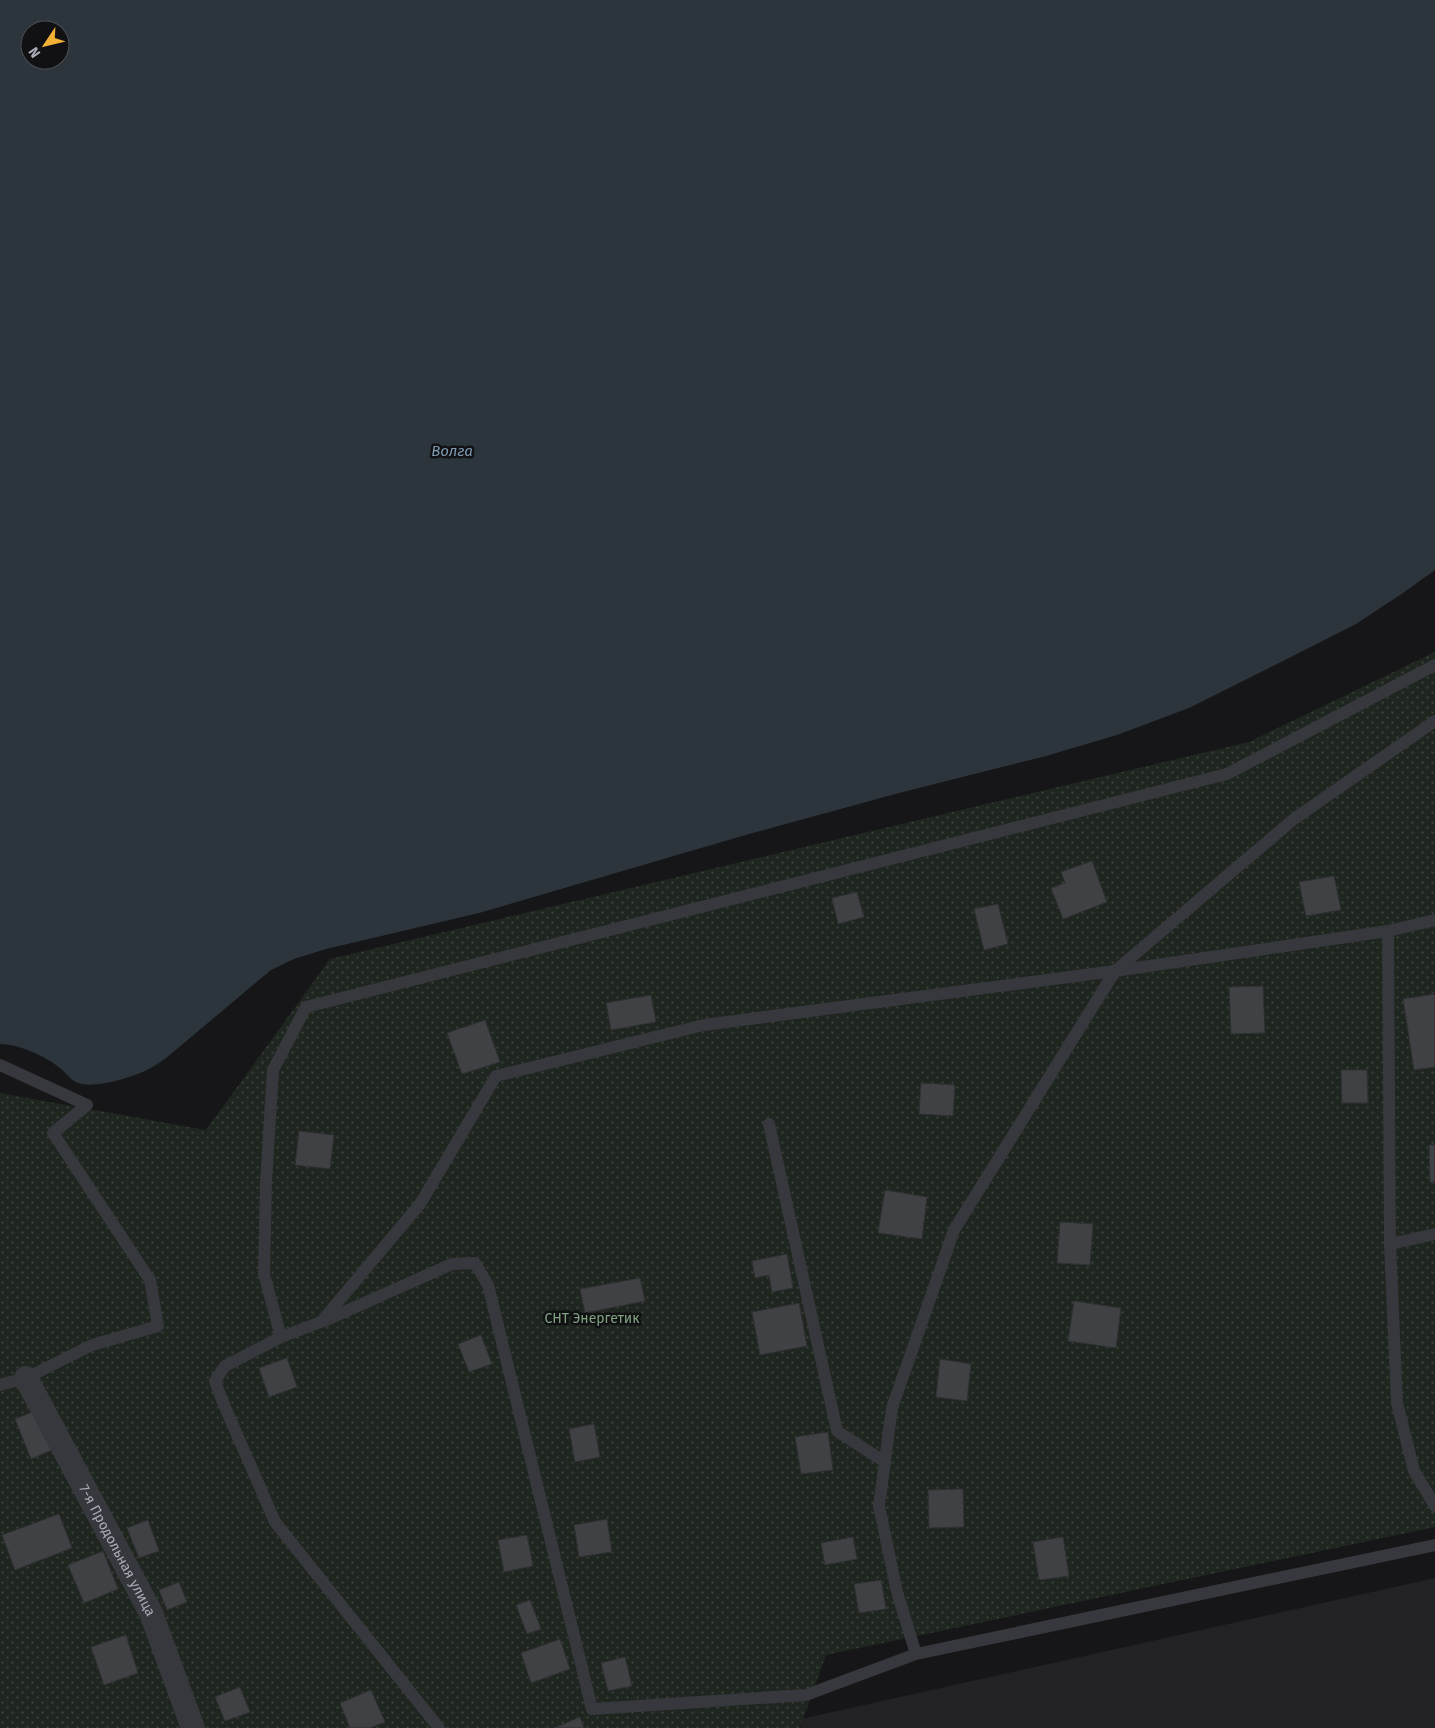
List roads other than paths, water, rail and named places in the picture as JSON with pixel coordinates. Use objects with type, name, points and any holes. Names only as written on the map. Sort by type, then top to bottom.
[{"type":"street","name":"7-я Продольная улица","points":[[26,1378],[150,1613],[193,1728]]},
{"type":"lane","points":[[281,1337],[264,1274],[266,1181],[273,1070],[306,1007],[1227,774],[1435,665]]},
{"type":"lane","points":[[916,1654],[897,1592],[880,1506],[892,1408],[954,1230],[1115,971],[1294,819],[1435,721]]},
{"type":"lane","points":[[321,1322],[420,1204],[496,1076],[704,1025],[1115,971],[1388,931],[1435,920]]},
{"type":"lane","points":[[1388,931],[1390,1244],[1398,1403],[1414,1471],[1435,1506]]},
{"type":"lane","points":[[0,1066],[87,1104],[53,1133],[150,1280],[158,1326],[92,1346],[26,1378],[0,1385]]},
{"type":"lane","points":[[769,1124],[838,1431],[885,1462]]},
{"type":"lane","points":[[1390,1244],[1435,1234]]},
{"type":"lane","points":[[439,1728],[275,1522],[215,1381],[225,1366],[281,1337],[321,1322],[452,1264],[475,1263],[488,1284],[592,1710],[806,1695],[916,1654],[1435,1546]]},
{"type":"water","name":"Волга","points":[[0,0],[1435,0],[1435,570],[1356,624],[1189,708],[1117,735],[1046,756],[899,793],[749,834],[479,913],[326,949],[294,959],[271,970],[165,1059],[148,1070],[129,1077],[99,1084],[81,1084],[72,1080],[47,1059],[23,1048],[0,1044]]},
{"type":"park label","name":"СНТ Энергетик","points":[[592,1318]]}]
